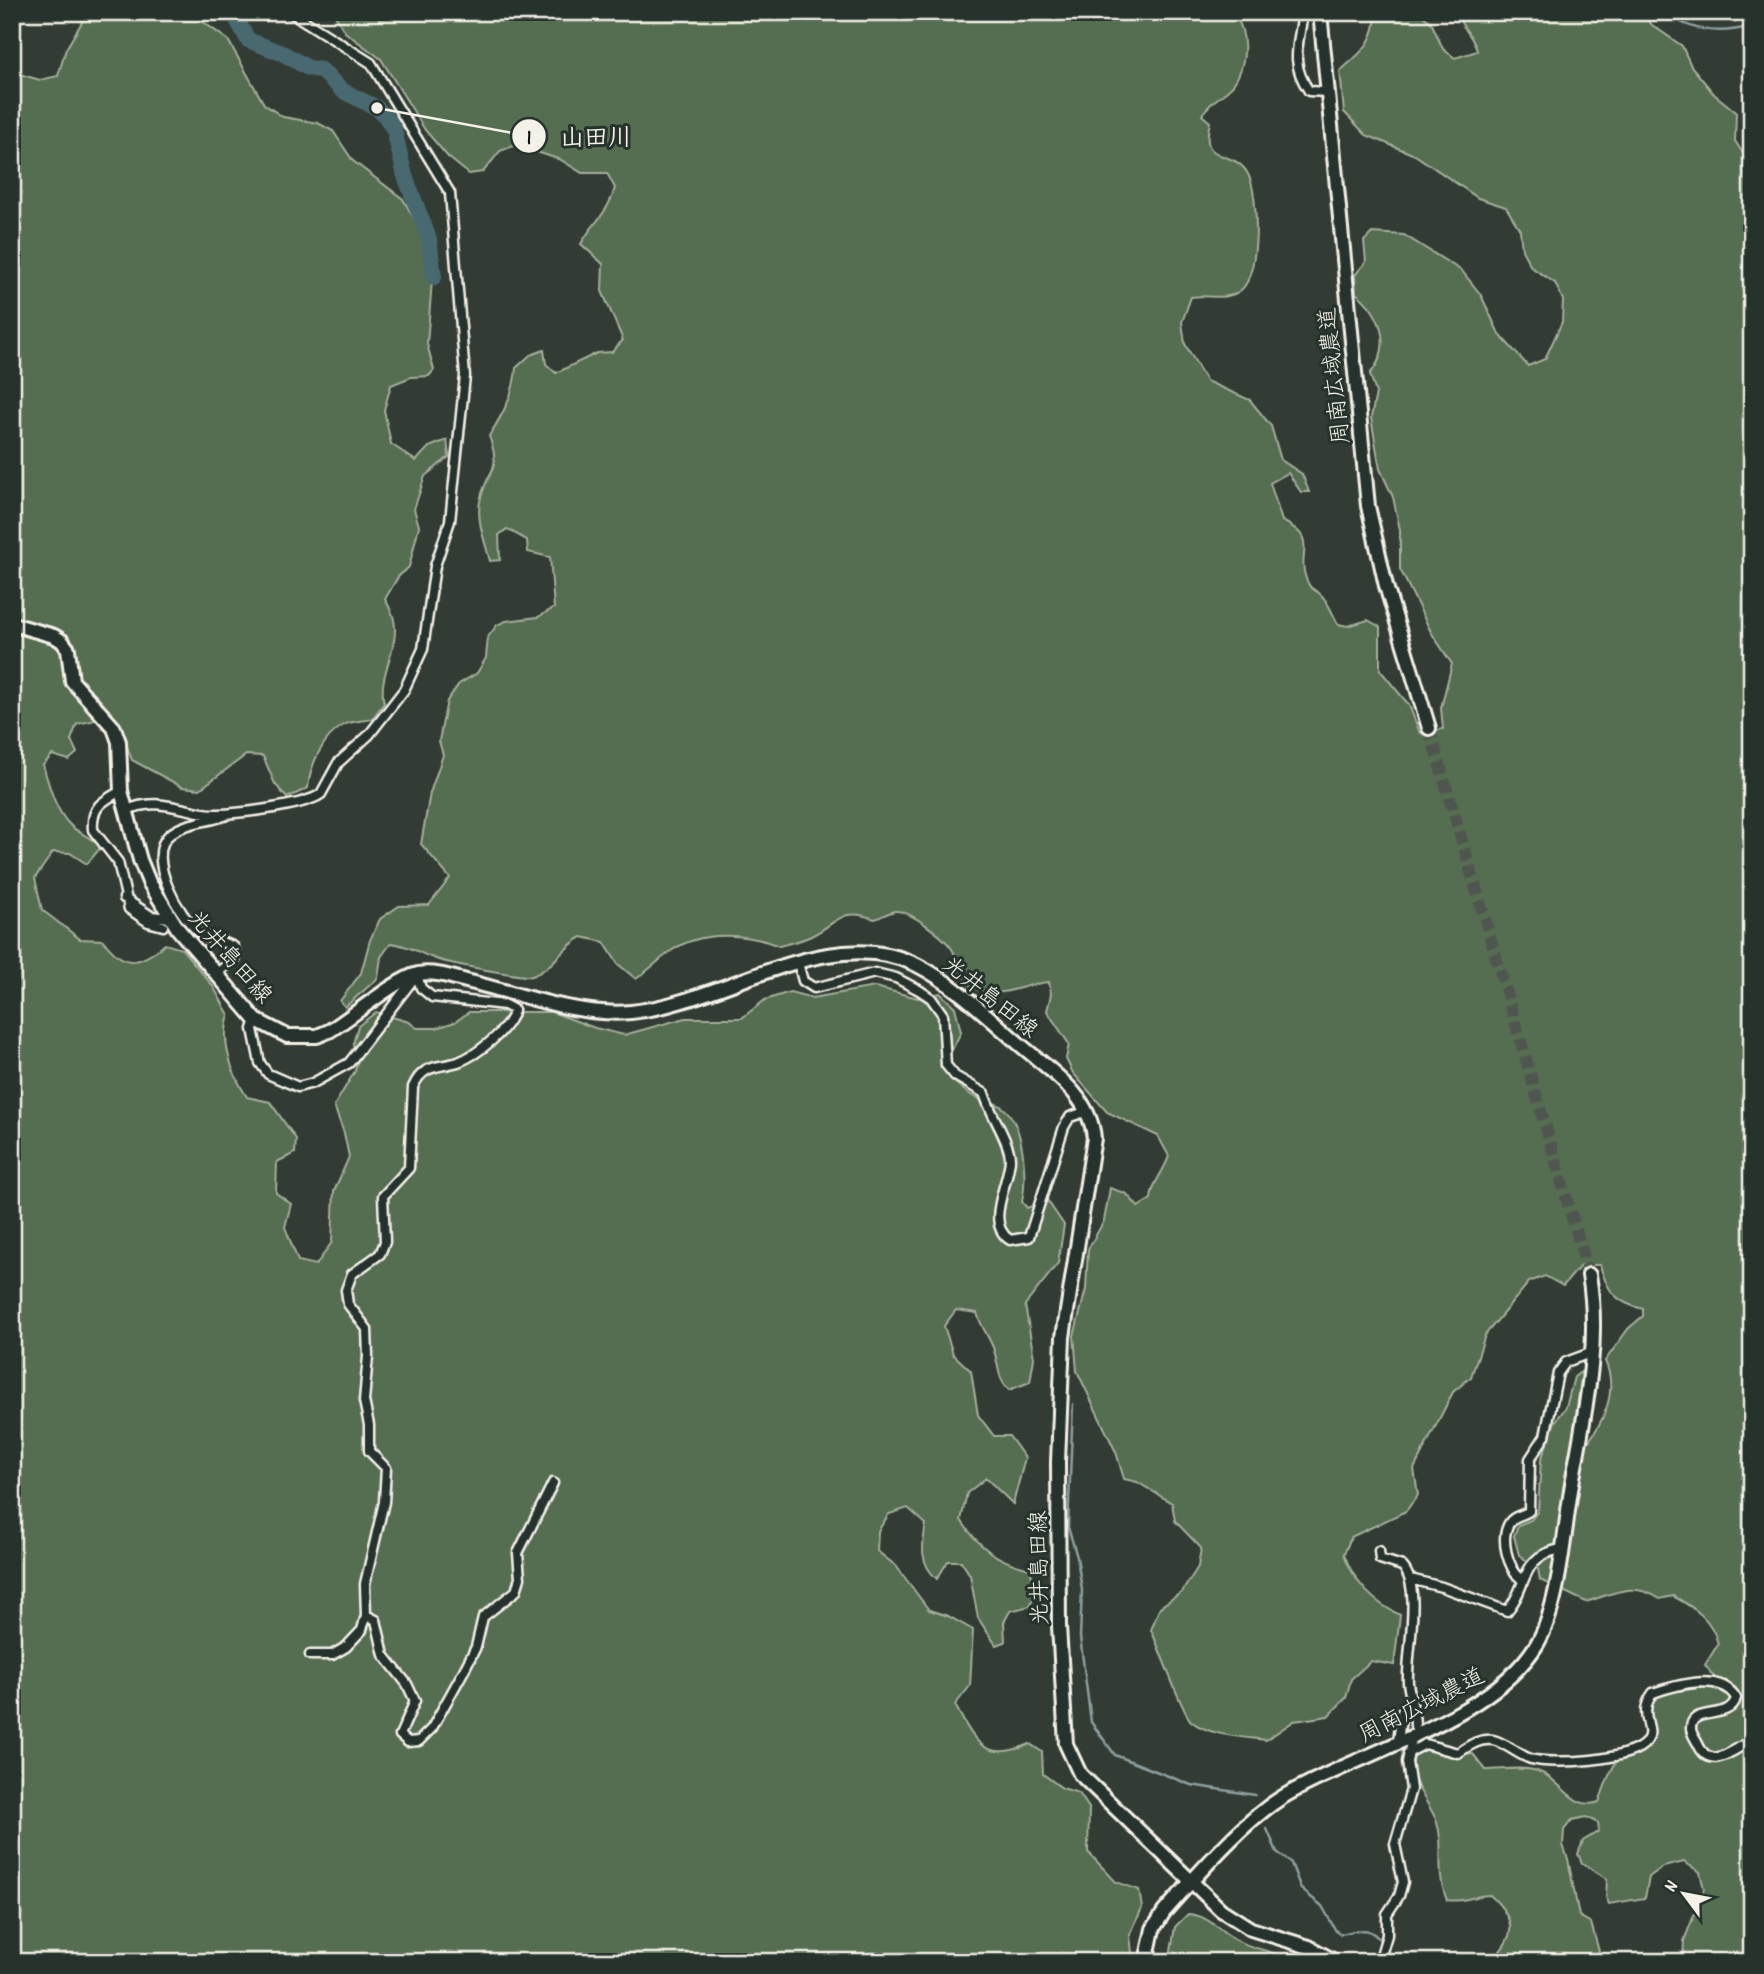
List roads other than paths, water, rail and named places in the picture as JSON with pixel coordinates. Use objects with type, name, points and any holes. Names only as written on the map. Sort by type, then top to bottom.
[{"type":"main road","name":"周南広域農道","points":[[1320,12],[1368,506],[1386,586],[1429,728]]},
{"type":"main road","name":"光井島田線","points":[[12,624],[54,636],[68,649],[72,681],[117,735],[125,811],[166,922],[217,973],[256,1020],[287,1036],[317,1036],[417,975],[443,976],[597,1011],[628,1012],[690,1000],[798,963],[858,949],[879,952],[916,964],[938,977],[1070,1088],[1088,1111],[1094,1138],[1063,1337],[1058,1462],[1059,1626],[1066,1744],[1080,1774],[1221,1910],[1268,1937],[1308,1947],[1336,1962]]},
{"type":"main road","name":"周南広域農道","points":[[1146,1962],[1153,1930],[1164,1912],[1240,1833],[1283,1796],[1404,1741],[1478,1703],[1505,1684],[1539,1641],[1549,1615],[1593,1352],[1589,1275]]},
{"type":"street","points":[[125,811],[139,804],[151,803],[172,804],[207,814],[287,806],[321,794],[338,763],[369,735],[415,669],[430,615],[438,552],[450,521],[465,376],[450,193],[371,63],[290,12]]},
{"type":"street","points":[[1303,12],[1296,58],[1298,74],[1309,91],[1327,92]]},
{"type":"street","points":[[121,791],[102,801],[92,818],[93,830],[118,862],[124,898],[151,916],[166,922]]},
{"type":"street","points":[[217,973],[233,962],[237,952],[234,947],[199,933],[169,888],[160,858],[166,838],[176,831],[189,824],[211,822],[234,811]]},
{"type":"street","points":[[798,963],[803,981],[814,988],[875,973],[909,985],[938,1006],[943,1015],[946,1065],[955,1076],[984,1093],[989,1113],[1007,1143],[1008,1174],[998,1226],[1001,1235],[1010,1240],[1029,1237],[1063,1126],[1070,1117],[1088,1111]]},
{"type":"street","points":[[256,1020],[253,1029],[260,1063],[268,1074],[298,1087],[313,1083],[349,1063],[417,975]]},
{"type":"street","points":[[310,1656],[332,1655],[346,1647],[362,1630],[366,1615],[365,1584],[384,1502],[386,1468],[369,1451],[369,1425],[364,1401],[368,1356],[367,1329],[348,1304],[346,1290],[352,1275],[380,1254],[385,1242],[383,1196],[409,1168],[413,1087],[418,1075],[426,1068],[460,1061],[491,1040],[511,1020],[514,1010],[505,1005],[432,997],[421,988],[417,975]]},
{"type":"street","points":[[1521,1579],[1508,1558],[1506,1530],[1515,1517],[1529,1511],[1530,1459],[1545,1437],[1558,1374],[1566,1362],[1593,1352]]},
{"type":"street","points":[[366,1615],[376,1620],[384,1655],[407,1684],[415,1701],[400,1735],[408,1742],[419,1741],[432,1728],[476,1647],[483,1617],[516,1591],[520,1578],[518,1553],[553,1483]]},
{"type":"street","points":[[1410,1579],[1441,1587],[1507,1611],[1521,1579],[1537,1558],[1561,1549]]},
{"type":"street","points":[[1379,1551],[1380,1559],[1402,1566],[1410,1579],[1412,1629],[1408,1682],[1415,1726]]},
{"type":"street","points":[[1408,1753],[1425,1744],[1458,1752],[1474,1743],[1494,1740],[1532,1759],[1585,1763],[1636,1749],[1646,1743],[1650,1733],[1644,1714],[1646,1703],[1653,1692],[1712,1682],[1733,1692],[1736,1698],[1734,1706],[1728,1711],[1698,1716],[1693,1721],[1691,1729],[1702,1754],[1710,1759],[1719,1758],[1752,1740]]},
{"type":"street","points":[[1379,1962],[1387,1935],[1387,1914],[1399,1896],[1403,1882],[1395,1844],[1411,1789],[1402,1712],[1411,1700]]},
{"type":"waterway","points":[[233,12],[248,40],[284,54],[308,68],[321,70],[343,91],[377,108],[386,117],[394,130],[405,176],[429,239],[434,277]]},
{"type":"waterway","points":[[1302,55],[1307,12]]},
{"type":"waterway","points":[[1665,12],[1685,24],[1707,30],[1752,26]]},
{"type":"waterway","points":[[1073,1404],[1068,1527],[1077,1557],[1082,1590],[1080,1637],[1091,1722],[1115,1755],[1191,1785],[1255,1795]]},
{"type":"waterway","points":[[1267,1829],[1277,1852],[1291,1863],[1301,1889],[1322,1906],[1336,1931],[1341,1934],[1369,1931],[1382,1943]]},
{"type":"tunnel","points":[[1429,728],[1589,1275]]},
{"type":"place","name":"山田川","points":[[377,108]]}]
